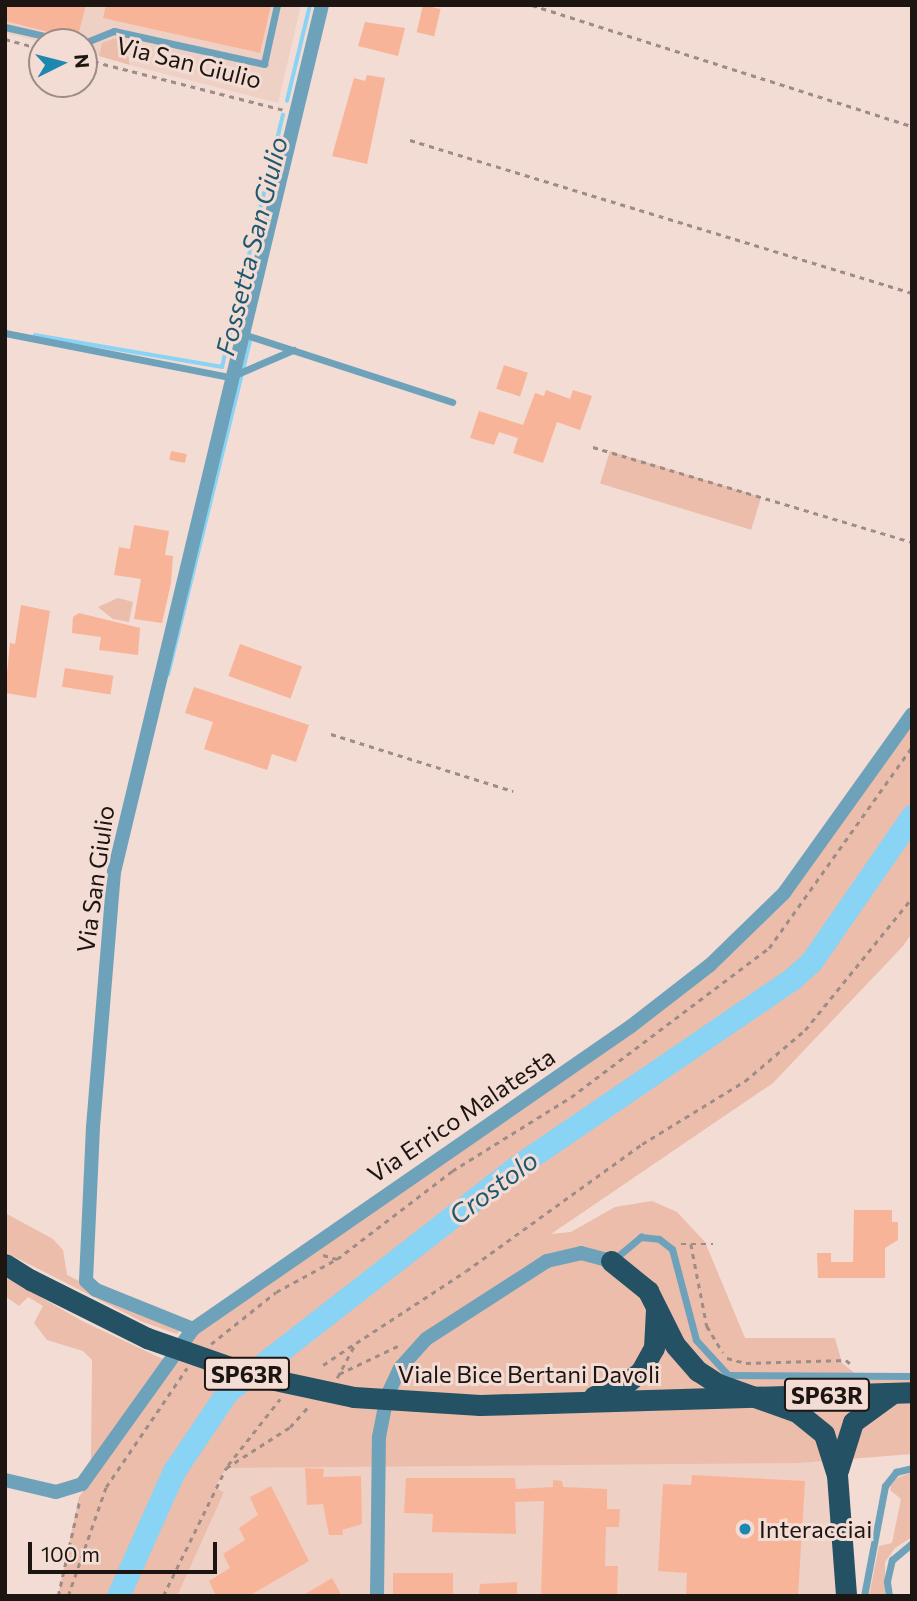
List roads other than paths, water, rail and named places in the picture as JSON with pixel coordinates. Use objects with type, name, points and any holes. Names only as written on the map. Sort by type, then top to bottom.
[{"type":"highway","points":[[611,1261],[642,1284],[689,1364],[708,1378],[759,1397],[816,1424],[828,1441],[837,1475],[846,1596]]},
{"type":"highway","name":"Viale Bice Bertani Davoli","points":[[5,1264],[31,1280],[147,1338],[242,1372],[354,1397],[480,1405],[904,1392]]},
{"type":"highway","points":[[578,1402],[624,1385],[641,1371],[654,1348],[656,1305]]},
{"type":"highway","points":[[837,1475],[853,1422],[904,1392]]},
{"type":"street","name":"Via San Giulio","points":[[193,1329],[96,1290],[86,1274],[114,872],[230,377],[322,5]]},
{"type":"street","name":"Via Errico Malatesta","points":[[5,1480],[56,1492],[73,1491],[82,1484],[193,1329],[630,1027],[730,948],[784,893],[912,714]]},
{"type":"street","points":[[377,1596],[380,1427],[393,1381],[422,1343],[547,1261],[581,1253],[611,1261]]},
{"type":"lane","points":[[98,37],[114,31],[264,64],[277,5]]},
{"type":"lane","points":[[5,27],[28,32]]},
{"type":"lane","points":[[5,333],[230,377],[293,350]]},
{"type":"lane","points":[[242,334],[452,402]]},
{"type":"lane","points":[[611,1261],[641,1237],[659,1239],[672,1249],[678,1260],[692,1332],[723,1373],[912,1376]]},
{"type":"lane","points":[[864,1596],[885,1486],[896,1472],[912,1468]]},
{"type":"lane","points":[[889,1596],[887,1581],[892,1560],[912,1543]]},
{"type":"waterway","name":"Fossetta San Giulio","points":[[287,101],[310,5]]},
{"type":"waterway","name":"Fossetta San Giulio","points":[[35,335],[222,367],[283,115]]},
{"type":"waterway","points":[[168,675],[251,337]]},
{"type":"waterway","name":"Crostolo","points":[[118,1596],[174,1471],[227,1392],[519,1165],[793,978],[811,962],[912,816]]},
{"type":"place","name":"Interacciai","points":[[745,1529]]}]
